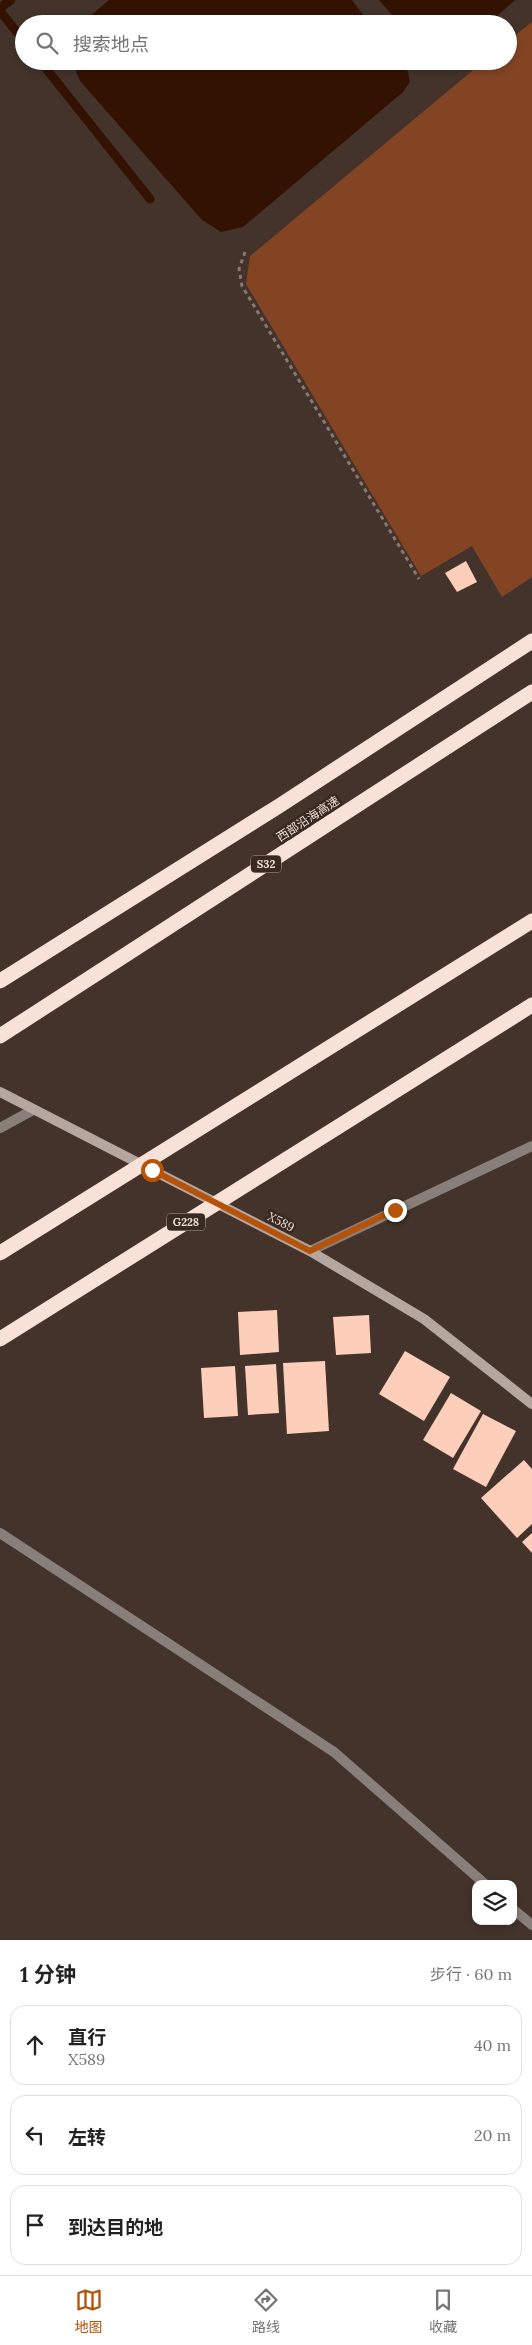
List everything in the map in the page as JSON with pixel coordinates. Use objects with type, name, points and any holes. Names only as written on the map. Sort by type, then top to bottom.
[{"type":"highway","points":[[0,981],[279,806],[532,641]]},
{"type":"highway","name":"西部沿海高速","points":[[0,1036],[532,692]]},
{"type":"highway","points":[[0,1253],[335,1042],[532,921]]},
{"type":"highway","name":"G228","points":[[0,1339],[532,1005]]},
{"type":"street","points":[[0,981],[532,636]]},
{"type":"street","name":"X589","points":[[0,1092],[310,1251],[424,1319],[532,1404]]},
{"type":"street","points":[[0,1128],[33,1110]]},
{"type":"street","points":[[310,1251],[532,1146]]},
{"type":"street","points":[[0,1533],[334,1752],[480,1880]]},
{"type":"street","points":[[517,1912],[532,1925]]},
{"type":"path","points":[[245,252],[239,269],[242,286],[419,579]]},
{"type":"shaded area","points":[[109,0],[352,0],[363,15],[92,15]]},
{"type":"shaded area","points":[[379,0],[515,0],[498,15],[392,15]]},
{"type":"shaded area","points":[[532,22],[532,577],[502,597],[472,546],[421,576],[246,284],[250,256],[473,70],[517,70],[517,34]]},
{"type":"shaded area","points":[[76,70],[407,70],[410,82],[403,92],[243,227],[221,232],[202,220],[80,81]]},
{"type":"building","points":[[466,561],[477,582],[457,592],[445,573]]},
{"type":"building","points":[[277,1310],[279,1352],[240,1355],[238,1312]]},
{"type":"building","points":[[369,1315],[371,1353],[336,1355],[333,1317]]},
{"type":"building","points":[[405,1351],[450,1377],[424,1421],[379,1394]]},
{"type":"building","points":[[325,1361],[329,1431],[287,1434],[283,1363]]},
{"type":"building","points":[[276,1364],[279,1413],[248,1415],[245,1366]]},
{"type":"building","points":[[235,1366],[238,1416],[204,1418],[201,1368]]},
{"type":"building","points":[[451,1393],[481,1411],[453,1458],[423,1440]]},
{"type":"building","points":[[483,1414],[516,1431],[486,1487],[453,1469]]},
{"type":"building","points":[[524,1460],[532,1469],[532,1524],[517,1538],[481,1498]]},
{"type":"building","points":[[532,1533],[532,1553],[522,1542]]},
{"type":"waterway","points":[[0,8],[11,0]]},
{"type":"waterway","points":[[0,11],[15,30]]},
{"type":"waterway","points":[[47,70],[150,199]]},
{"type":"route","points":[[152,1170],[310,1251],[395,1210]]}]
